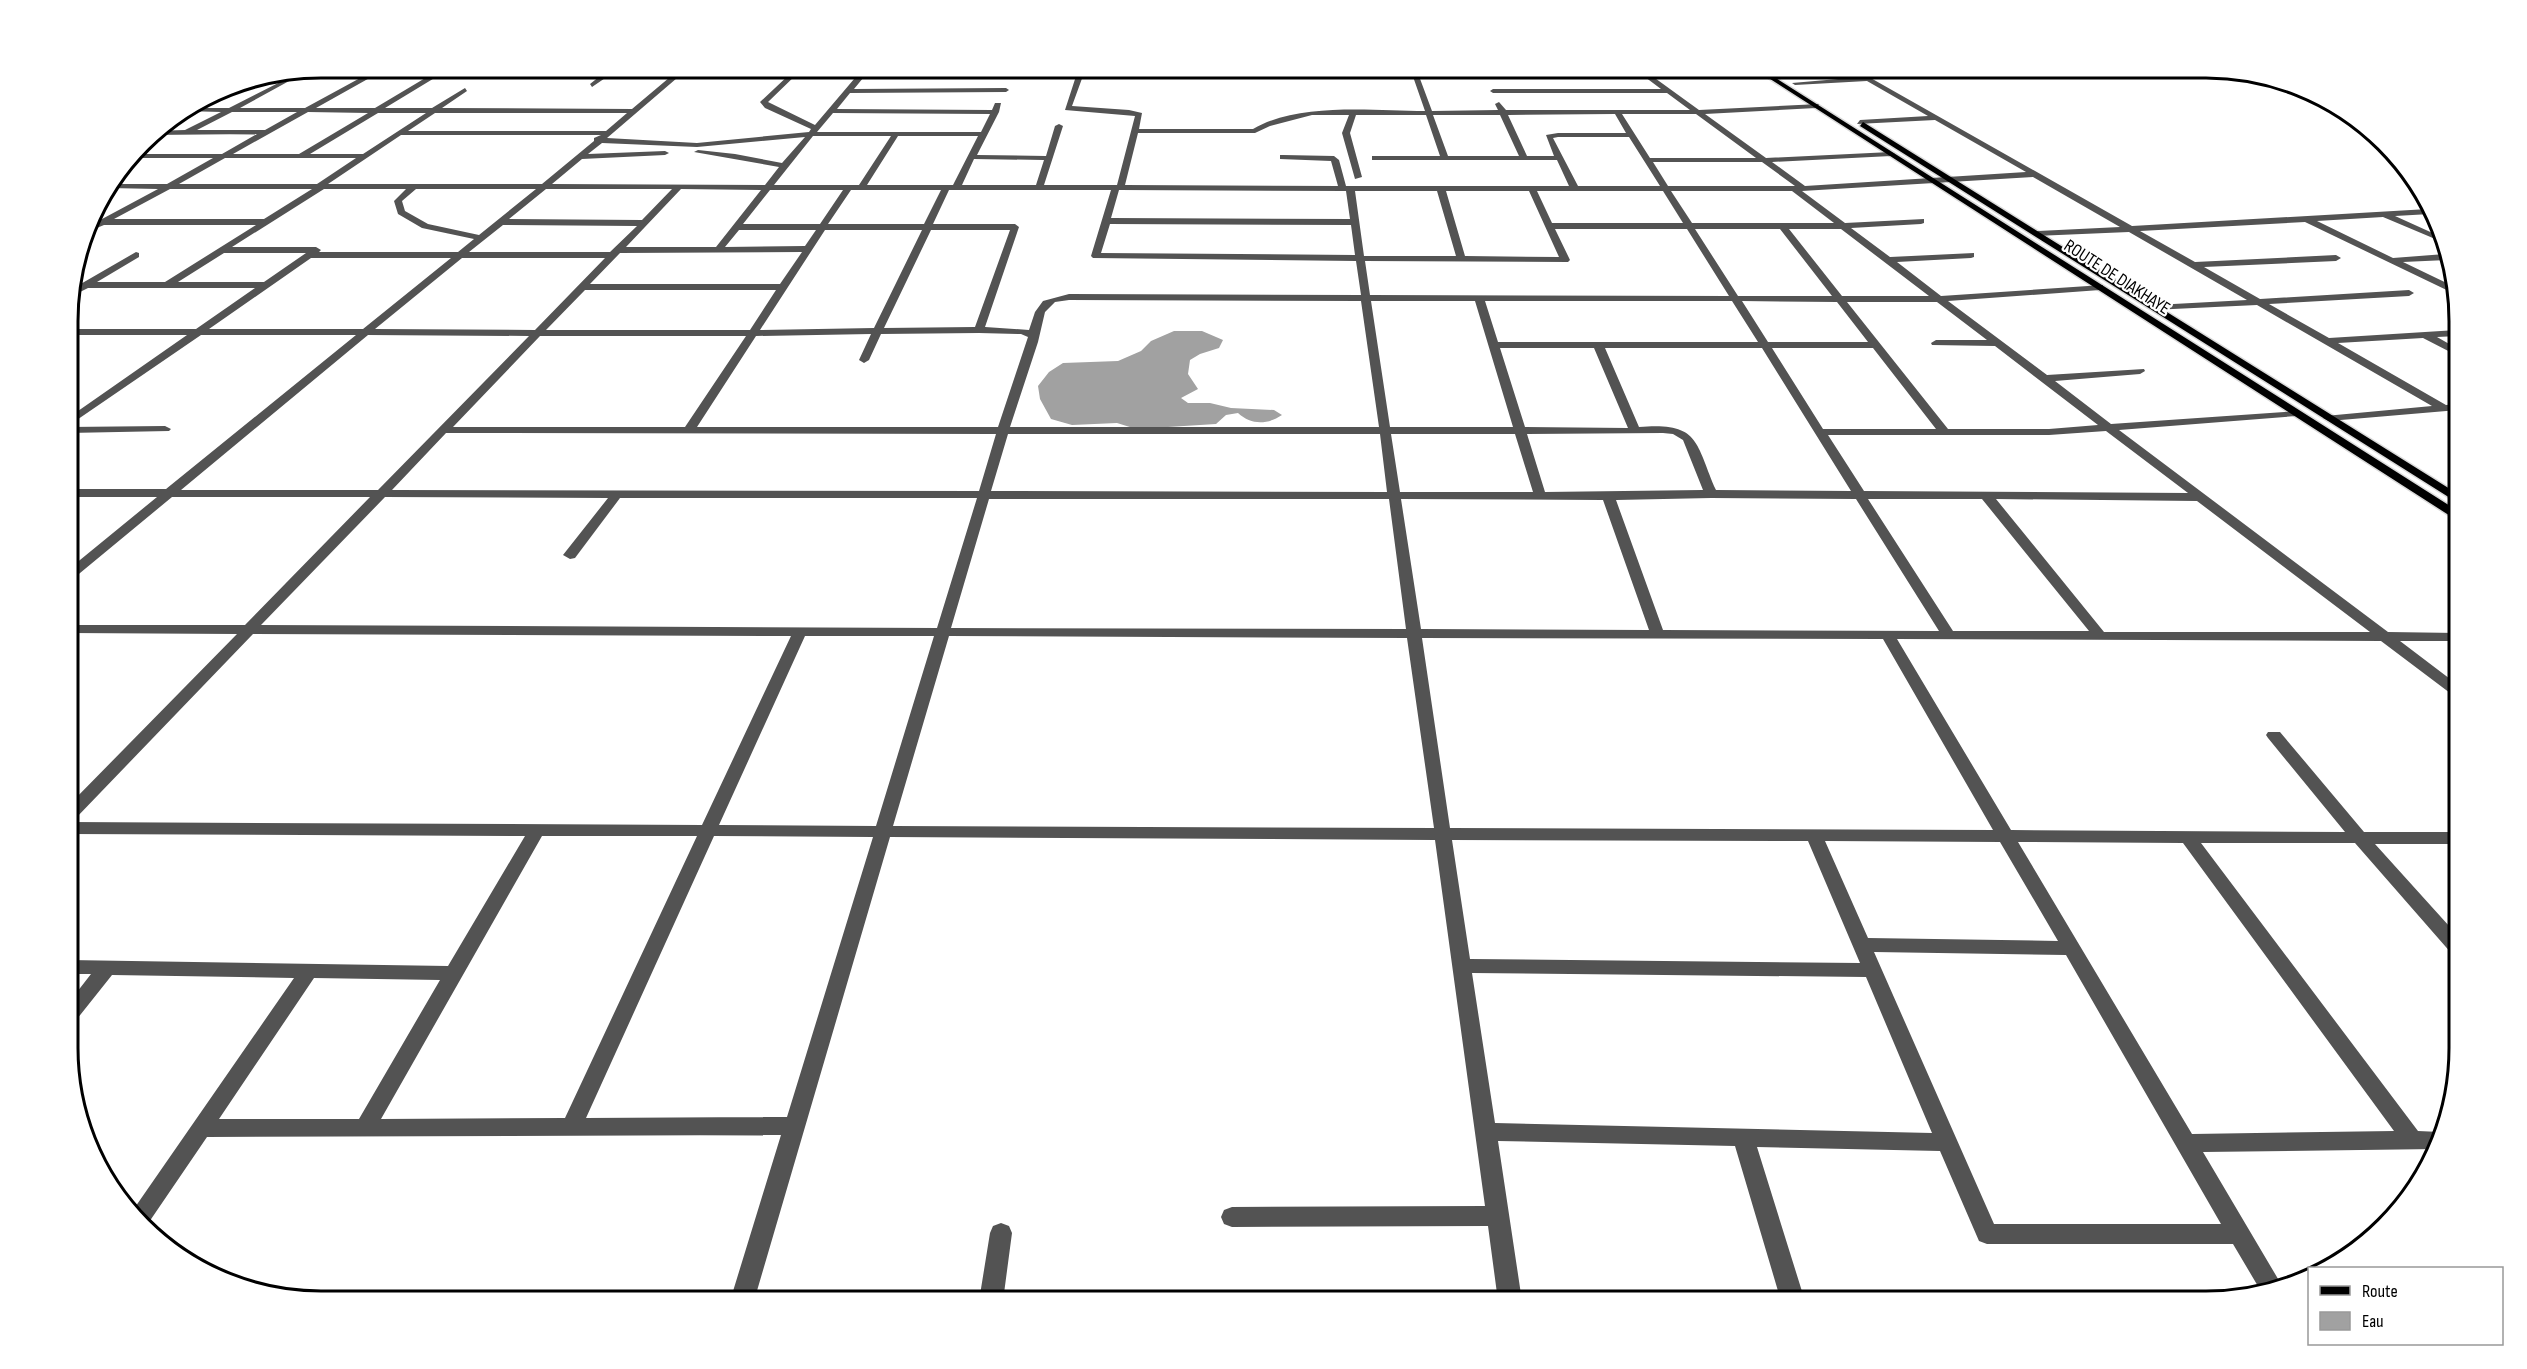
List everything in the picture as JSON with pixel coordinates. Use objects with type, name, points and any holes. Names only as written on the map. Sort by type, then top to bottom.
[{"type":"main road","name":"ROUTE DE DIAKHAYE","points":[[1774,78],[1820,103]]},
{"type":"main road","name":"ROUTE DE DIAKHAYE","points":[[1787,78],[1891,154],[2449,511]]},
{"type":"main road","name":"ROUTE DE DIAKHAYE","points":[[1851,116],[2449,493]]},
{"type":"street","points":[[98,224],[364,78]]},
{"type":"street","points":[[300,156],[430,78]]},
{"type":"street","points":[[592,86],[602,78]]},
{"type":"street","points":[[78,567],[540,187],[580,157],[673,78]]},
{"type":"street","points":[[789,78],[764,102],[815,131]]},
{"type":"street","points":[[718,250],[784,166],[860,78]]},
{"type":"street","points":[[864,360],[927,227],[972,157],[1012,78]]},
{"type":"street","points":[[1078,78],[1068,108],[1139,115],[1096,256],[1565,260],[1532,189]]},
{"type":"street","points":[[1417,78],[1445,158]]},
{"type":"street","points":[[1487,78],[1524,158]]},
{"type":"street","points":[[1651,78],[1765,160],[1843,226],[2449,686]]},
{"type":"street","points":[[1866,78],[2444,408]]},
{"type":"street","points":[[186,133],[289,80]]},
{"type":"street","points":[[1795,83],[1870,80]]},
{"type":"street","points":[[167,285],[465,90]]},
{"type":"street","points":[[849,91],[1006,90]]},
{"type":"street","points":[[1493,91],[1670,91]]},
{"type":"street","points":[[1133,132],[1255,131],[1261,126],[1298,115],[1429,112],[1698,112],[1820,103]]},
{"type":"street","points":[[201,110],[633,111]]},
{"type":"street","points":[[832,111],[995,112]]},
{"type":"street","points":[[1617,112],[1948,634]]},
{"type":"street","points":[[1353,114],[1346,133],[1349,138],[1354,222],[1509,1291]]},
{"type":"street","points":[[1860,122],[1937,118]]},
{"type":"street","points":[[1039,188],[1059,126]]},
{"type":"street","points":[[399,133],[602,137],[697,145],[815,131],[983,134]]},
{"type":"street","points":[[167,133],[265,132]]},
{"type":"street","points":[[861,188],[896,134]]},
{"type":"street","points":[[1575,189],[1549,137],[1551,135],[1632,135]]},
{"type":"street","points":[[688,151],[697,145]]},
{"type":"street","points":[[580,157],[688,151],[735,156],[784,166]]},
{"type":"street","points":[[1647,160],[1765,160],[1891,154]]},
{"type":"street","points":[[143,156],[364,156]]},
{"type":"street","points":[[972,157],[1049,158]]},
{"type":"street","points":[[1283,157],[1335,160],[1351,184]]},
{"type":"street","points":[[1375,158],[1559,158]]},
{"type":"street","points":[[119,186],[1118,188],[1351,184],[1441,189],[1799,189],[2035,174]]},
{"type":"street","points":[[413,187],[398,201],[401,212],[425,226],[479,238]]},
{"type":"street","points":[[78,806],[679,187]]},
{"type":"street","points":[[689,430],[848,188]]},
{"type":"street","points":[[1441,189],[1461,259]]},
{"type":"street","points":[[2038,234],[2424,212]]},
{"type":"street","points":[[2385,215],[2434,237]]},
{"type":"street","points":[[2305,219],[2447,287]]},
{"type":"street","points":[[1106,221],[1354,222]]},
{"type":"street","points":[[1549,226],[1843,226],[1921,221]]},
{"type":"street","points":[[99,222],[266,222]]},
{"type":"street","points":[[498,222],[645,223]]},
{"type":"street","points":[[1783,226],[1945,432]]},
{"type":"street","points":[[737,227],[1016,227],[979,330]]},
{"type":"street","points":[[309,255],[808,249]]},
{"type":"street","points":[[78,416],[316,250],[222,250]]},
{"type":"street","points":[[80,289],[136,255]]},
{"type":"street","points":[[1888,260],[1971,255]]},
{"type":"street","points":[[2392,260],[2441,257]]},
{"type":"street","points":[[2193,265],[2336,258]]},
{"type":"street","points":[[86,285],[265,285]]},
{"type":"street","points":[[583,286],[783,287]]},
{"type":"street","points":[[745,1291],[1003,430],[1044,304],[1056,298],[1939,299],[2100,287]]},
{"type":"street","points":[[2155,308],[2409,293]]},
{"type":"street","points":[[1479,298],[1540,496]]},
{"type":"street","points":[[78,332],[753,333],[979,330],[1022,331],[1033,335]]},
{"type":"street","points":[[2327,341],[2449,334]]},
{"type":"street","points":[[2425,335],[2449,347]]},
{"type":"street","points":[[1936,343],[1997,343]]},
{"type":"street","points":[[1493,345],[1877,345]]},
{"type":"street","points":[[1598,345],[1635,431]]},
{"type":"street","points":[[2043,379],[2140,371]]},
{"type":"street","points":[[2329,418],[2449,408]]},
{"type":"street","points":[[1820,432],[2049,432],[2295,413]]},
{"type":"street","points":[[78,430],[165,429]]},
{"type":"street","points":[[444,430],[1671,430],[1683,433],[1688,438],[1711,494]]},
{"type":"street","points":[[78,493],[1394,496],[1711,494],[1861,497],[2200,497]]},
{"type":"street","points":[[570,555],[617,494]]},
{"type":"street","points":[[1608,496],[1657,633]]},
{"type":"street","points":[[1987,497],[2099,635]]},
{"type":"street","points":[[78,629],[2449,637]]},
{"type":"street","points":[[571,1127],[800,631]]},
{"type":"street","points":[[1887,634],[2268,1283]]},
{"type":"street","points":[[2274,735],[2359,837],[2449,937]]},
{"type":"street","points":[[78,828],[2449,838]]},
{"type":"street","points":[[365,1128],[537,829]]},
{"type":"street","points":[[1814,834],[1987,1234],[2239,1234]]},
{"type":"street","points":[[2187,836],[2414,1142]]},
{"type":"street","points":[[1862,945],[2072,948]]},
{"type":"street","points":[[78,966],[454,973]]},
{"type":"street","points":[[1462,966],[1873,970]]},
{"type":"street","points":[[78,1004],[107,968]]},
{"type":"street","points":[[143,1214],[308,972]]},
{"type":"street","points":[[201,1128],[795,1126]]},
{"type":"street","points":[[1485,1132],[1947,1142]]},
{"type":"street","points":[[1743,1137],[1790,1291]]},
{"type":"street","points":[[2186,1143],[2431,1141]]},
{"type":"street","points":[[1232,1217],[1498,1216]]},
{"type":"street","points":[[992,1291],[1001,1233]]},
{"type":"water","points":[[1174,331],[1202,331],[1223,340],[1219,348],[1190,360],[1188,374],[1198,389],[1181,398],[1188,403],[1274,410],[1282,415],[1271,421],[1254,422],[1238,413],[1226,415],[1216,424],[1152,428],[1133,428],[1117,423],[1072,425],[1051,419],[1040,399],[1038,386],[1049,372],[1063,363],[1118,361],[1141,351],[1151,341]]}]
